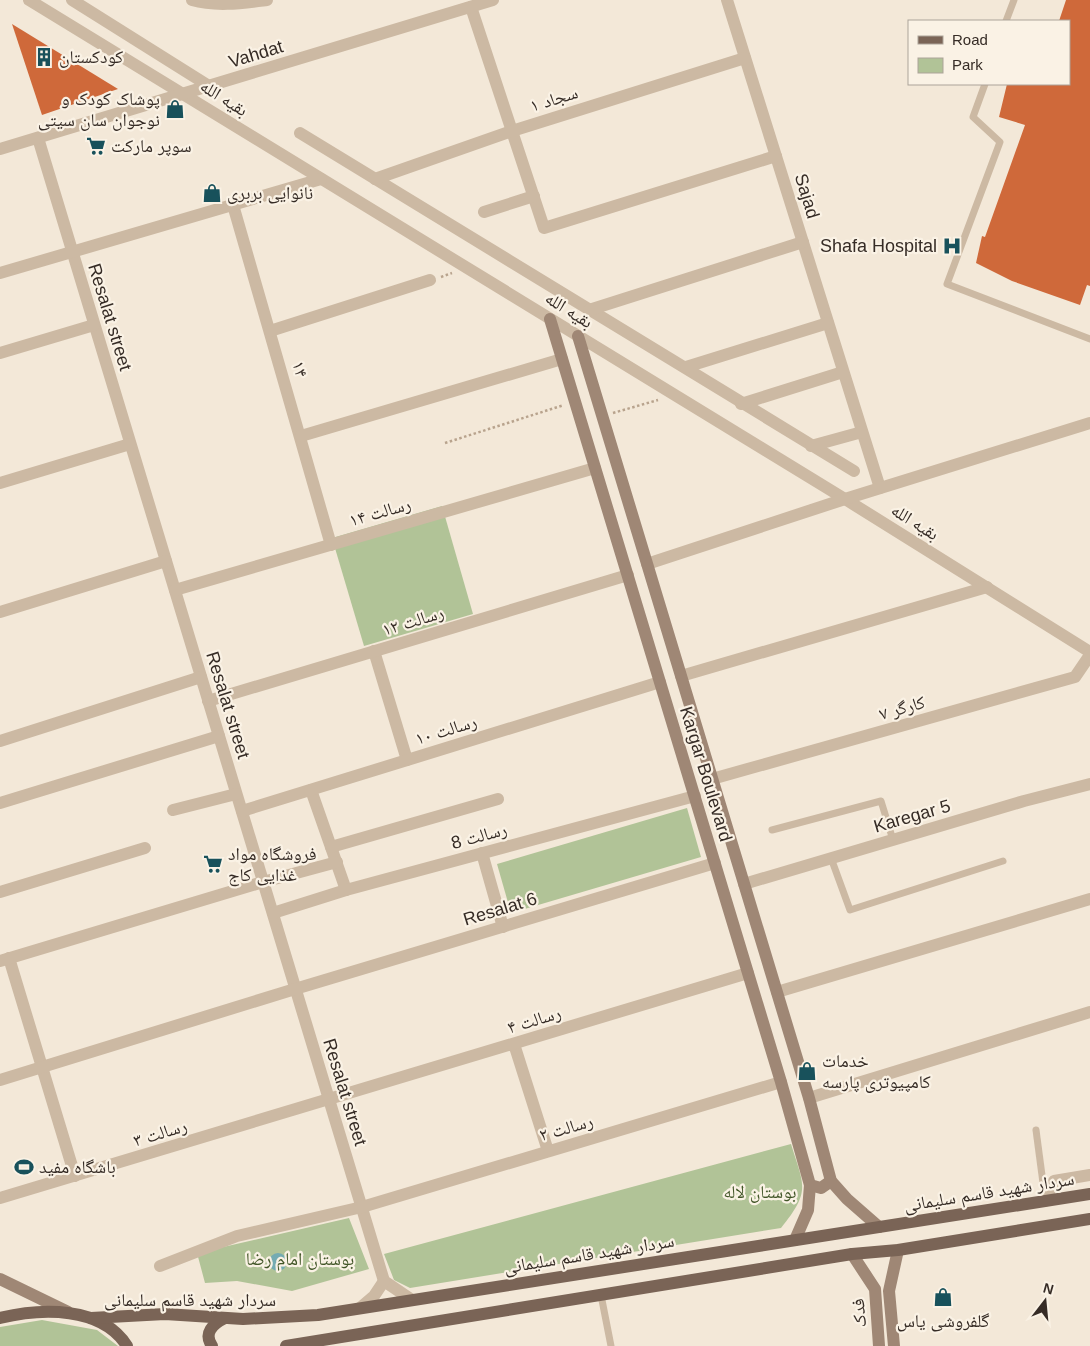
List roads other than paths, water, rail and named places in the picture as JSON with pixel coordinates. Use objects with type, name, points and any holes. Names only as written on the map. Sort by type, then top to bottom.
[{"type":"main road","name":"سردار شهید قاسم سلیمانی","points":[[91,1318],[165,1314],[244,1319],[318,1314],[1090,1194]]},
{"type":"main road","points":[[286,1346],[852,1254],[898,1250],[1090,1219]]},
{"type":"main road","points":[[0,1318],[34,1312],[91,1318],[116,1332],[128,1346]]},
{"type":"main road","points":[[212,1346],[208,1340],[209,1331],[215,1324],[225,1318]]},
{"type":"street","name":"بقیه الله","points":[[29,0],[987,587],[1090,653]]},
{"type":"street","points":[[72,0],[209,86]]},
{"type":"street","points":[[192,0],[202,3],[240,4],[267,0]]},
{"type":"street","name":"Vahdat","points":[[0,150],[494,0]]},
{"type":"street","name":"Sajad","points":[[727,0],[880,488]]},
{"type":"street","points":[[471,7],[544,228],[776,156]]},
{"type":"street","name":"سجاد ۱","points":[[375,179],[512,131],[745,58]]},
{"type":"street","name":"بقیه الله","points":[[300,133],[589,310],[686,367],[741,404],[854,471]]},
{"type":"street","name":"Resalat street","points":[[38,138],[384,1281]]},
{"type":"street","points":[[0,272],[321,179]]},
{"type":"street","points":[[484,212],[534,196]]},
{"type":"street","name":"۱۴","points":[[232,204],[332,544]]},
{"type":"street","points":[[589,310],[803,242]]},
{"type":"street","points":[[270,331],[430,280]]},
{"type":"street","name":"Kargar Boulevard","points":[[550,319],[781,1082],[810,1185],[808,1210],[795,1240]]},
{"type":"street","points":[[686,367],[828,323]]},
{"type":"street","points":[[0,353],[94,325]]},
{"type":"street","name":"Kargar Boulevard","points":[[578,336],[809,1098],[831,1181],[847,1199],[879,1227]]},
{"type":"street","points":[[301,436],[562,359]]},
{"type":"street","points":[[741,404],[843,372]]},
{"type":"street","points":[[647,564],[844,499],[1090,423]]},
{"type":"street","points":[[811,446],[862,432]]},
{"type":"street","points":[[0,483],[130,444]]},
{"type":"street","name":"رسالت ۱۴","points":[[175,590],[595,468]]},
{"type":"street","points":[[0,612],[166,562]]},
{"type":"street","name":"رسالت ۱۲","points":[[208,701],[628,575]]},
{"type":"street","points":[[681,676],[987,587]]},
{"type":"street","points":[[374,651],[407,760]]},
{"type":"street","name":"کارگر ۷","points":[[712,780],[1075,677],[1090,653]]},
{"type":"street","points":[[0,741],[201,677]]},
{"type":"street","name":"رسالت ۱۰","points":[[242,811],[660,682]]},
{"type":"street","points":[[0,803],[219,736]]},
{"type":"street","name":"Karegar 5","points":[[744,884],[1090,784]]},
{"type":"street","points":[[311,790],[346,890]]},
{"type":"street","points":[[172,810],[236,794]]},
{"type":"street","name":"رسالت 8","points":[[273,913],[346,890],[695,796]]},
{"type":"street","points":[[331,847],[498,799]]},
{"type":"street","points":[[0,892],[145,848]]},
{"type":"street","points":[[482,853],[503,927]]},
{"type":"street","points":[[75,1176],[42,1068],[4,960],[263,882],[337,862]]},
{"type":"street","name":"Resalat 6","points":[[0,1080],[296,988],[715,863]]},
{"type":"street","points":[[777,992],[1090,899]]},
{"type":"street","points":[[736,934],[757,928]]},
{"type":"street","name":"رسالت ۴","points":[[329,1100],[748,973]]},
{"type":"street","points":[[809,1098],[1090,1012]]},
{"type":"street","points":[[514,1044],[548,1151]]},
{"type":"street","name":"رسالت ۲","points":[[160,1266],[237,1236],[362,1207],[781,1082]]},
{"type":"street","name":"رسالت ۳","points":[[0,1198],[329,1100]]},
{"type":"street","points":[[1045,1201],[1054,1181],[1090,1175]]},
{"type":"street","points":[[810,1185],[821,1188],[831,1181]]},
{"type":"street","name":"فدک","points":[[894,1346],[889,1291],[898,1250]]},
{"type":"street","name":"فدک","points":[[852,1254],[875,1289],[879,1346]]},
{"type":"street","points":[[0,1279],[73,1315]]},
{"type":"street","points":[[360,1308],[374,1296],[384,1281],[412,1300]]},
{"type":"street","points":[[875,1289],[880,1283],[885,1282],[889,1284],[889,1291]]},
{"type":"lane","points":[[1006,20],[1014,0]]},
{"type":"lane","points":[[985,85],[973,117],[1000,142],[947,284],[1090,339]]},
{"type":"lane","points":[[772,830],[881,802],[893,840]]},
{"type":"lane","points":[[832,858],[850,910],[1003,861]]},
{"type":"lane","points":[[1036,1130],[1045,1201]]},
{"type":"lane","points":[[601,1295],[611,1346]]},
{"type":"water","points":[[278,1253],[284,1256],[287,1262],[284,1268],[278,1271],[272,1268],[269,1262],[272,1256]]},
{"type":"place","name":"کودکستان","points":[[44,57]]},
{"type":"place","name":"پوشاک کودک و نوجوان سان سیتی","points":[[175,109]]},
{"type":"place","name":"سوپر مارکت","points":[[96,146]]},
{"type":"place","name":"نانوایی بربری","points":[[212,193]]},
{"type":"place","name":"Shafa Hospital","points":[[952,246]]},
{"type":"place","name":"فروشگاه مواد غذایی کاج","points":[[213,864]]},
{"type":"place","name":"خدمات کامپیوتری پارسه","points":[[807,1071]]},
{"type":"place","name":"باشگاه مفید","points":[[24,1167]]},
{"type":"place","name":"گلفروشی یاس","points":[[943,1297]]},
{"type":"park label","name":"بوستان لاله","points":[[760,1192]]},
{"type":"park label","name":"بوستان امام رضا","points":[[300,1259]]}]
